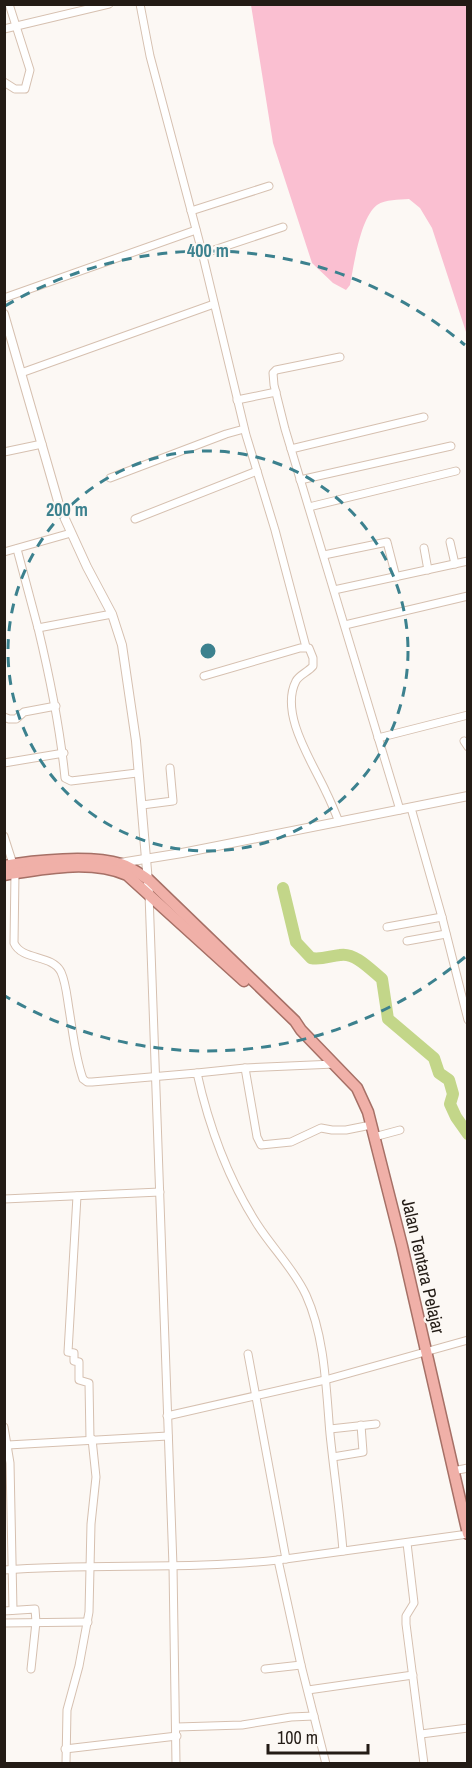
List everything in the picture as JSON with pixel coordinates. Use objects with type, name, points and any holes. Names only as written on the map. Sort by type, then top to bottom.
[{"type":"highway","name":"Jalan Tentara Pelajar","points":[[9,870],[91,860],[131,868],[149,880],[295,1021],[357,1088],[368,1112],[468,1534]]},
{"type":"highway","name":"Jalan Tentara Pelajar","points":[[114,866],[149,894],[291,1025],[301,1030]]},
{"type":"street","points":[[4,82],[15,89],[22,90],[25,89],[29,77],[27,58],[9,4]]},
{"type":"street","points":[[4,29],[109,4]]},
{"type":"street","points":[[140,4],[150,56],[196,230],[244,429],[275,530],[306,647],[309,648],[313,658],[313,666],[297,678],[292,711],[299,735],[339,822]]},
{"type":"street","points":[[191,211],[269,186]]},
{"type":"street","points":[[202,254],[283,227]]},
{"type":"street","points":[[4,298],[196,230]]},
{"type":"street","points":[[21,373],[214,304]]},
{"type":"street","points":[[4,314],[60,507],[87,567],[112,614],[122,645],[135,741],[149,880],[173,1566],[176,1764]]},
{"type":"street","points":[[340,357],[276,370],[273,374],[300,480],[400,810]]},
{"type":"street","points":[[237,400],[276,392]]},
{"type":"street","points":[[291,449],[424,417]]},
{"type":"street","points":[[110,478],[244,429]]},
{"type":"street","points":[[4,452],[42,444]]},
{"type":"street","points":[[300,480],[451,446]]},
{"type":"street","points":[[135,519],[257,471]]},
{"type":"street","points":[[309,507],[456,471]]},
{"type":"street","points":[[4,552],[71,533]]},
{"type":"street","points":[[324,555],[387,542],[396,577]]},
{"type":"street","points":[[450,542],[454,564]]},
{"type":"street","points":[[424,548],[428,570]]},
{"type":"street","points":[[17,549],[56,706],[67,780],[137,773]]},
{"type":"street","points":[[334,590],[468,561]]},
{"type":"street","points":[[345,625],[468,596]]},
{"type":"street","points":[[38,628],[112,614]]},
{"type":"street","points":[[204,675],[306,647]]},
{"type":"street","points":[[4,717],[16,719],[24,712],[56,706]]},
{"type":"street","points":[[378,738],[468,715]]},
{"type":"street","points":[[4,763],[64,753]]},
{"type":"street","points":[[142,805],[173,801],[170,768]]},
{"type":"street","points":[[114,866],[468,796]]},
{"type":"street","points":[[411,808],[468,1020]]},
{"type":"street","points":[[4,836],[15,947],[21,952],[48,962],[61,972],[75,1048],[83,1079],[87,1082],[245,1068],[335,1064]]},
{"type":"street","points":[[387,927],[442,917]]},
{"type":"street","points":[[407,941],[446,934]]},
{"type":"street","points":[[245,1068],[257,1137],[261,1145],[291,1143],[321,1128],[346,1130],[371,1125]]},
{"type":"street","points":[[197,1073],[205,1112],[224,1166],[251,1215],[294,1273],[306,1297],[320,1344],[343,1551]]},
{"type":"street","points":[[374,1137],[400,1130]]},
{"type":"street","points":[[4,1199],[160,1192]]},
{"type":"street","points":[[66,1763],[67,1710],[88,1622],[91,1524],[96,1477],[91,1439],[89,1383],[79,1380],[79,1362],[74,1361],[75,1354],[68,1352],[77,1196]]},
{"type":"street","points":[[167,1416],[325,1380],[468,1340]]},
{"type":"street","points":[[248,1354],[286,1559]]},
{"type":"street","points":[[330,1429],[376,1424]]},
{"type":"street","points":[[333,1457],[363,1452],[361,1425]]},
{"type":"street","points":[[4,1427],[8,1445],[9,1570],[13,1610]]},
{"type":"street","points":[[8,1445],[168,1436]]},
{"type":"street","points":[[453,1471],[468,1468]]},
{"type":"street","points":[[9,1570],[90,1566],[173,1566],[278,1560],[468,1534]]},
{"type":"street","points":[[407,1542],[414,1603],[406,1616],[406,1624],[424,1764]]},
{"type":"street","points":[[278,1560],[326,1764]]},
{"type":"street","points":[[4,1611],[34,1609],[36,1622],[31,1670]]},
{"type":"street","points":[[4,1623],[88,1622]]},
{"type":"street","points":[[265,1668],[301,1665]]},
{"type":"street","points":[[308,1690],[413,1675]]},
{"type":"street","points":[[177,1727],[242,1725],[291,1717],[314,1716]]},
{"type":"street","points":[[421,1734],[468,1728]]},
{"type":"street","points":[[65,1749],[177,1736]]},
{"type":"shaded area","points":[[251,5],[467,5],[467,335],[432,228],[420,208],[409,199],[384,202],[371,211],[362,231],[350,285],[346,290],[333,283],[312,263],[273,143]]},
{"type":"waterway","points":[[283,888],[296,942],[311,958],[351,956],[382,979],[388,1019],[434,1058],[439,1073],[449,1080],[453,1094],[450,1104],[468,1134]]}]
